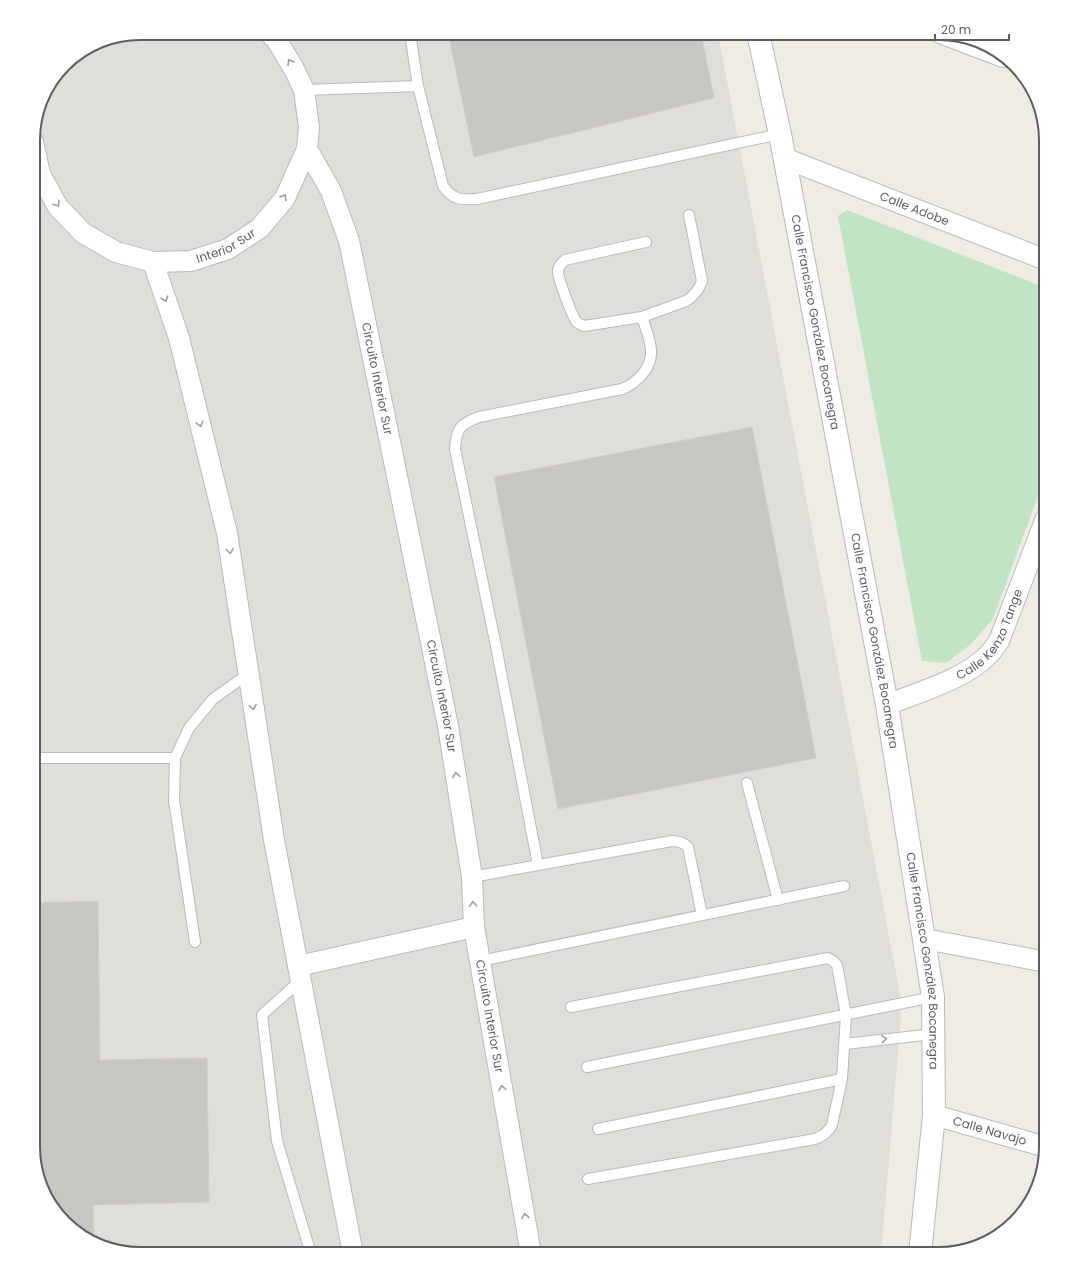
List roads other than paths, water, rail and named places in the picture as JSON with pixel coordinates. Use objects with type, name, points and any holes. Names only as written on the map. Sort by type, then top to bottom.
[{"type":"street","name":"Interior Sur","points":[[40,177],[58,207],[84,233],[116,252],[153,262],[191,261],[228,249],[260,228],[285,198],[308,149],[309,127],[304,90],[294,69],[277,40]]},
{"type":"street","name":"Calle Francisco González Bocanegra","points":[[760,40],[780,134],[887,705],[933,997],[934,1115],[921,1247]]},
{"type":"street","name":"Circuito Interior Sur","points":[[308,149],[331,191],[349,241],[448,726],[472,877],[474,927],[530,1247]]},
{"type":"street","name":"Calle Adobe","points":[[784,158],[1039,257]]},
{"type":"street","points":[[153,262],[179,338],[227,533],[274,840],[352,1247]]},
{"type":"street","name":"Calle Kenzo Tange","points":[[887,705],[950,680],[970,670],[987,656],[999,641],[1039,536]]},
{"type":"street","points":[[299,973],[474,927]]},
{"type":"street","points":[[925,939],[1039,961]]},
{"type":"street","name":"Calle Navajo","points":[[934,1115],[1039,1145]]},
{"type":"lane","points":[[411,40],[418,86],[443,186],[448,193],[456,198],[466,200],[477,199],[780,134]]},
{"type":"lane","points":[[304,90],[418,86]]},
{"type":"lane","points":[[646,242],[566,260],[560,264],[558,277],[577,322],[584,326],[642,317],[691,298],[700,288],[702,281],[689,215]]},
{"type":"lane","points":[[538,865],[496,646],[454,449],[455,439],[462,425],[479,416],[622,389],[634,384],[644,372],[649,362],[651,351],[642,317]]},
{"type":"lane","points":[[195,942],[174,800],[175,758],[189,728],[213,699],[248,674]]},
{"type":"lane","points":[[40,758],[175,758]]},
{"type":"lane","points":[[747,783],[778,900]]},
{"type":"lane","points":[[472,877],[672,841],[681,842],[688,847],[702,915]]},
{"type":"lane","points":[[480,961],[844,886]]},
{"type":"lane","points":[[571,1007],[828,958],[837,965],[846,1015],[842,1080],[832,1125],[828,1131],[815,1140],[588,1179]]},
{"type":"lane","points":[[299,973],[262,1015],[278,1141],[309,1247]]},
{"type":"lane","points":[[587,1067],[933,997]]},
{"type":"lane","points":[[845,1044],[933,1034]]},
{"type":"lane","points":[[598,1129],[842,1080]]}]
